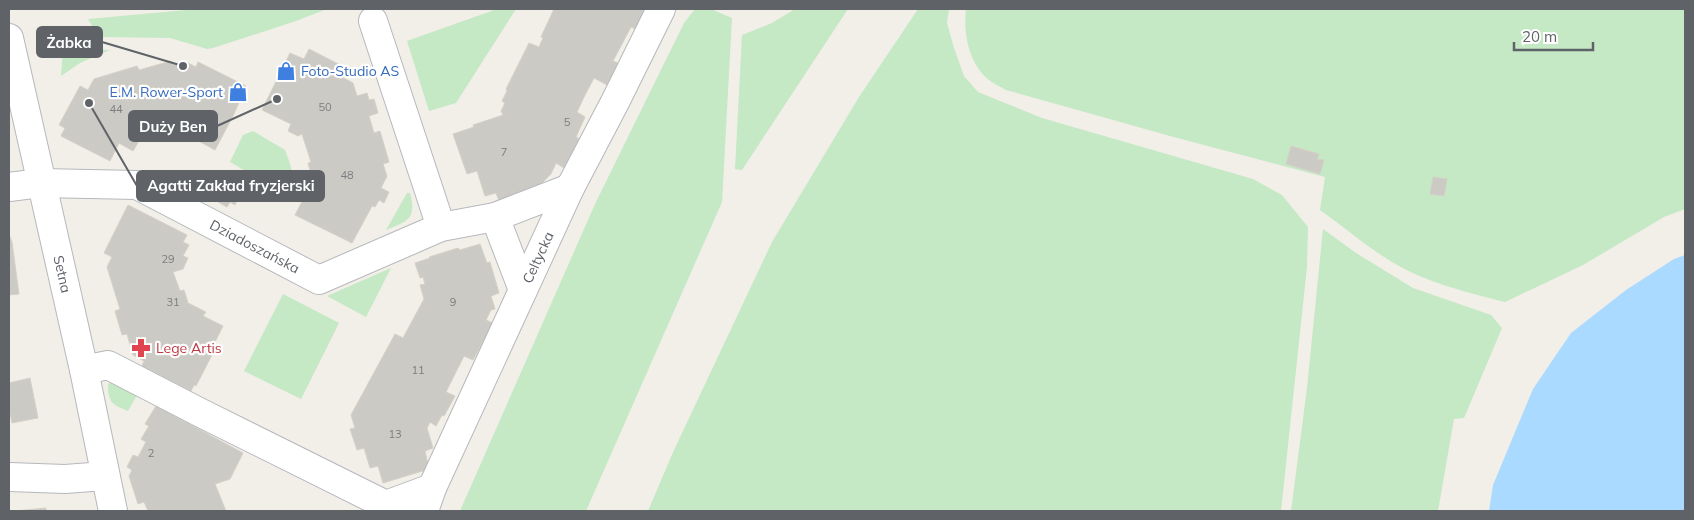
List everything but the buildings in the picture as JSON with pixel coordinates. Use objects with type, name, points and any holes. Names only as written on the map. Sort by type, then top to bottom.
[{"type":"street","name":"Celtycka","points":[[428,500],[570,188],[661,9]]},
{"type":"street","points":[[374,21],[440,227]]},
{"type":"street","name":"Setna","points":[[9,38],[114,511]]},
{"type":"street","name":"Dziadoszańska","points":[[9,187],[41,183],[137,185],[319,280],[440,227],[495,217],[570,188]]},
{"type":"street","points":[[495,217],[523,290]]},
{"type":"street","points":[[84,370],[108,365],[387,508],[428,500]]},
{"type":"street","points":[[9,477],[64,479],[105,476]]},
{"type":"green space","points":[[197,9],[327,9],[296,21],[207,49],[170,38],[99,37],[88,19]]},
{"type":"green space","points":[[497,9],[516,9],[456,103],[429,111],[407,41]]},
{"type":"green space","points":[[695,9],[711,9],[732,18],[722,202],[586,511],[460,511],[595,204],[684,23]]},
{"type":"green space","points":[[795,9],[848,9],[742,170],[735,169],[742,35],[772,23]]},
{"type":"green space","points":[[918,9],[949,9],[947,23],[954,48],[964,76],[978,92],[1042,118],[1253,179],[1282,195],[1308,227],[1307,267],[1281,511],[648,511],[674,450],[772,242],[859,97]]},
{"type":"green space","points":[[966,9],[1685,9],[1685,209],[1664,217],[1583,265],[1505,302],[1461,290],[1419,276],[1392,262],[1320,210],[1325,177],[1006,90],[995,84],[982,73],[972,57],[967,38]]},
{"type":"green space","points":[[63,48],[110,50],[80,63],[61,76]]},
{"type":"green space","points":[[253,131],[285,150],[292,171],[292,178],[289,184],[282,186],[274,185],[253,176],[230,162],[243,135]]},
{"type":"green space","points":[[407,193],[410,193],[412,202],[409,218],[386,230]]},
{"type":"green space","points":[[1323,229],[1356,253],[1413,288],[1491,315],[1502,328],[1464,418],[1454,419],[1438,511],[1291,511],[1307,388]]},
{"type":"green space","points":[[391,268],[366,317],[327,296]]},
{"type":"green space","points":[[283,294],[339,323],[301,399],[244,371]]},
{"type":"green space","points":[[112,380],[137,395],[128,411],[115,405],[110,399],[108,385]]},
{"type":"water","points":[[1685,255],[1685,511],[1489,511],[1493,485],[1533,389],[1571,333],[1626,290],[1674,259]]},
{"type":"place","name":"Żabka","points":[[183,66]]},
{"type":"place","name":"Foto-Studio AS","points":[[286,71]]},
{"type":"place","name":"E.M. Rower-Sport","points":[[238,92]]},
{"type":"place","name":"Duży Ben","points":[[277,99]]},
{"type":"place","name":"Agatti Zakład fryzjerski","points":[[89,103]]},
{"type":"place","name":"Lege Artis","points":[[141,348]]}]
